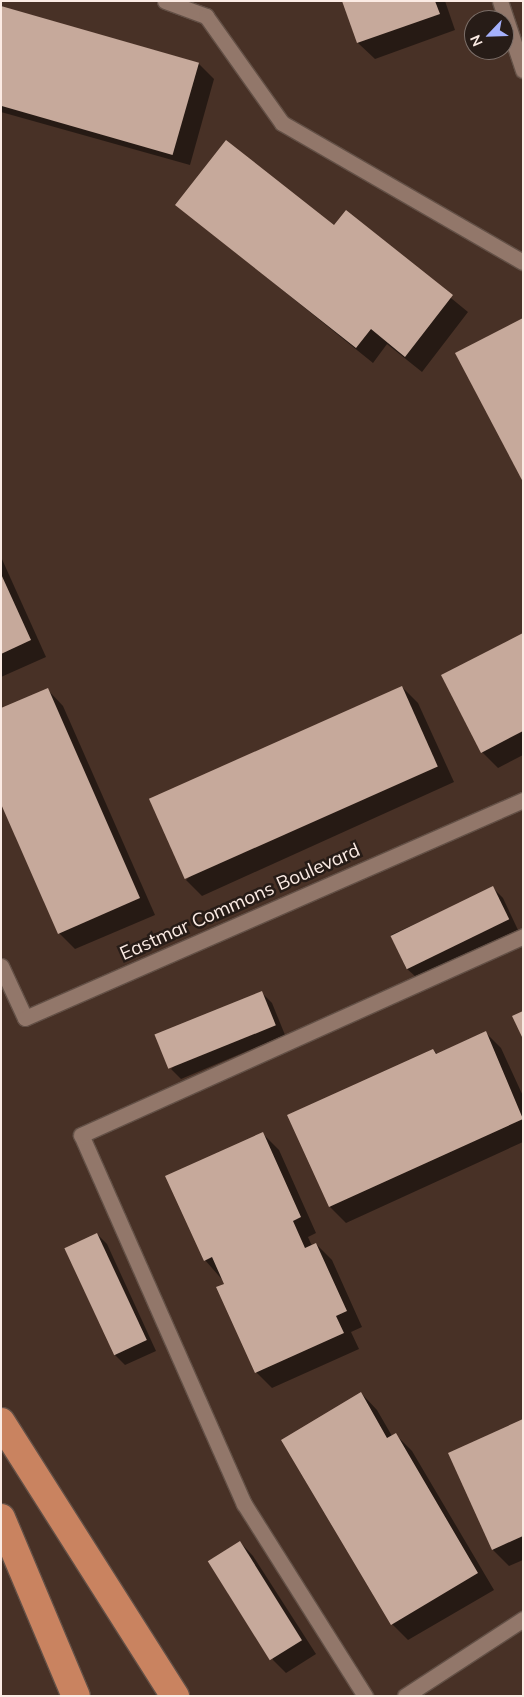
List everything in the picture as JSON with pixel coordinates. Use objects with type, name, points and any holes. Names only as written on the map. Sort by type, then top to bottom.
[{"type":"highway","points":[[1,1422],[175,1696]]},
{"type":"highway","points":[[1,1518],[76,1696]]},
{"type":"lane","points":[[165,1],[206,16],[282,123],[523,262]]},
{"type":"lane","points":[[500,1],[523,70]]},
{"type":"lane","name":"Eastmar Commons Boulevard","points":[[1,966],[25,1018],[523,800]]},
{"type":"lane","points":[[365,1696],[244,1504],[81,1135],[523,936]]},
{"type":"lane","points":[[405,1696],[523,1619]]},
{"type":"building","points":[[342,1],[435,1],[440,14],[357,43]]},
{"type":"building","points":[[1,6],[199,63],[173,155],[1,106]]},
{"type":"building","points":[[226,140],[334,225],[346,210],[453,295],[405,357],[371,329],[356,348],[175,205]]},
{"type":"building","points":[[523,318],[523,482],[455,353]]},
{"type":"building","points":[[1,574],[31,640],[1,654]]},
{"type":"building","points":[[523,633],[523,731],[481,753],[441,675]]},
{"type":"building","points":[[402,686],[438,766],[185,879],[149,799]]},
{"type":"building","points":[[48,688],[140,898],[58,934],[1,804],[1,708]]},
{"type":"building","points":[[493,886],[509,919],[407,969],[391,936]]},
{"type":"building","points":[[262,991],[276,1025],[168,1069],[154,1034]]},
{"type":"building","points":[[523,1011],[523,1039],[512,1016]]},
{"type":"building","points":[[486,1031],[523,1119],[329,1207],[287,1115],[433,1049],[436,1054]]},
{"type":"building","points":[[263,1132],[301,1217],[293,1221],[305,1248],[316,1243],[347,1311],[336,1316],[344,1333],[255,1373],[216,1287],[224,1284],[212,1257],[204,1261],[165,1176]]},
{"type":"building","points":[[97,1233],[147,1340],[114,1355],[64,1248]]},
{"type":"building","points":[[361,1392],[387,1438],[396,1433],[478,1573],[391,1625],[281,1440]]},
{"type":"building","points":[[523,1419],[523,1536],[492,1550],[448,1453]]},
{"type":"building","points":[[240,1541],[302,1640],[270,1660],[208,1561]]}]
